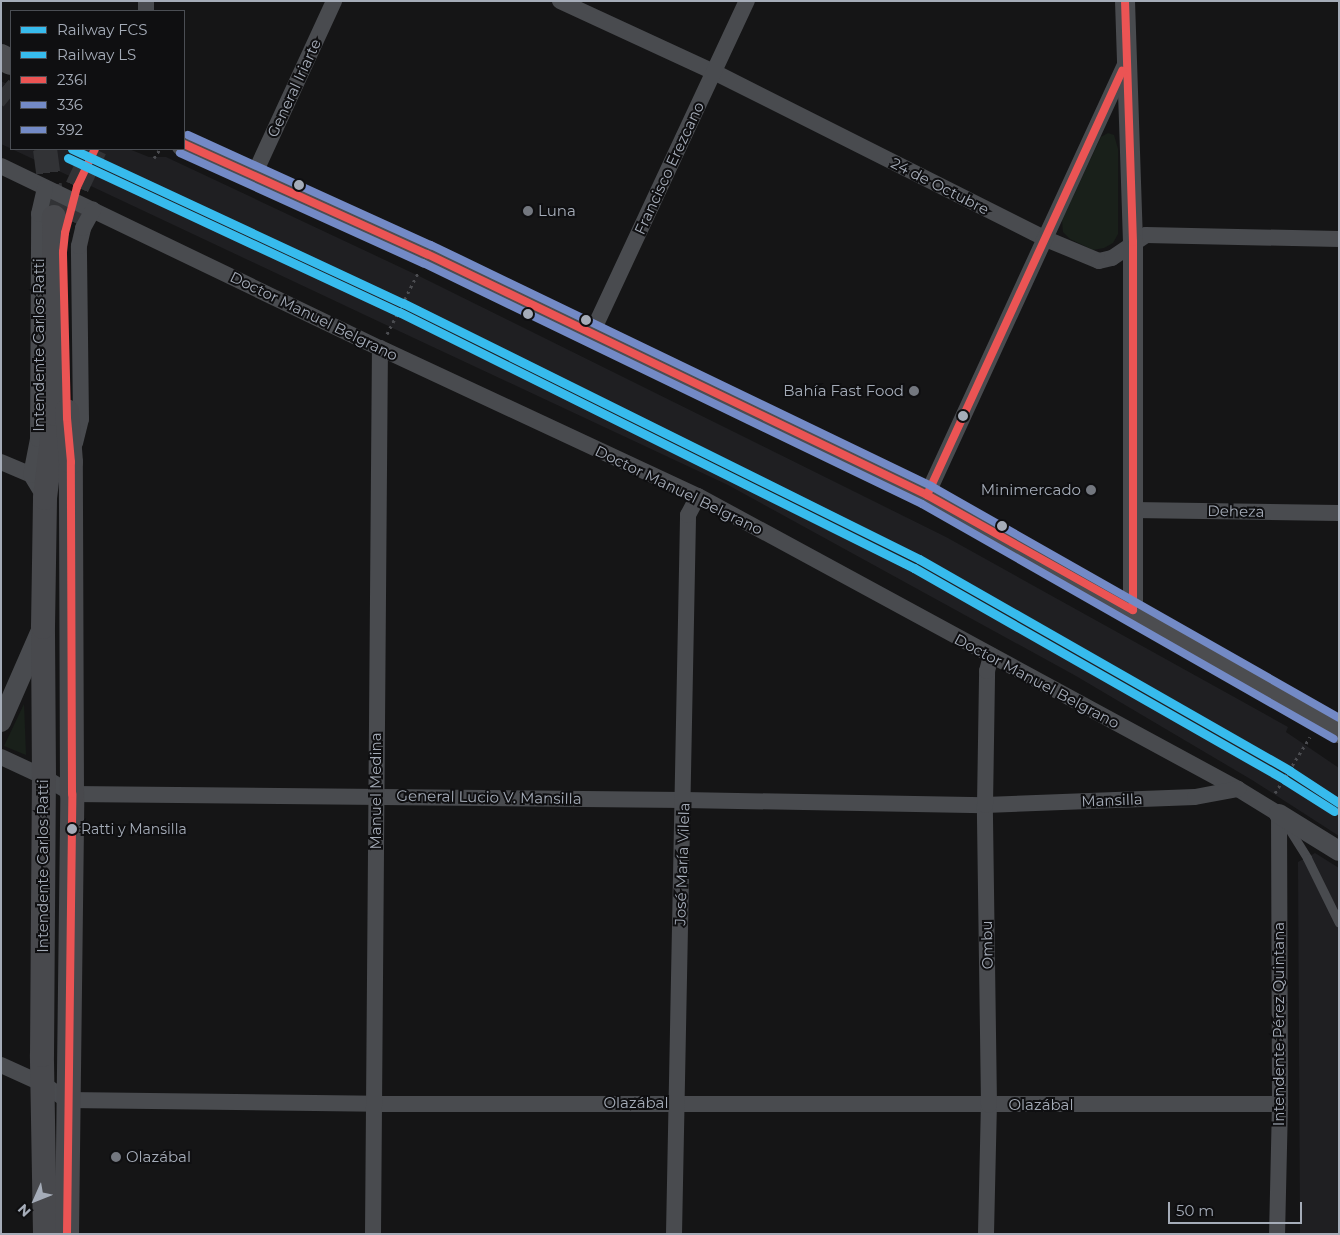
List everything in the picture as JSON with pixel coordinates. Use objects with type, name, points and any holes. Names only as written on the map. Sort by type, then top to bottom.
[{"type":"main road","points":[[185,144],[427,254],[591,335],[927,495],[1132,610],[1339,730]]},
{"type":"main road","name":"Intendente Carlos Ratti","points":[[45,1234],[43,1084],[43,626],[45,498],[55,414],[61,219],[64,252],[67,418],[71,462],[72,794],[66,1234]]},
{"type":"street","name":"General Iriarte","points":[[254,175],[334,1]]},
{"type":"street","name":"24 de Octubre","points":[[560,1],[714,72],[1046,239],[1099,261],[1112,258],[1146,235],[1339,240]]},
{"type":"street","name":"Francisco Erezcano","points":[[591,335],[747,1]]},
{"type":"street","points":[[1125,1],[1134,242],[1132,610]]},
{"type":"street","points":[[927,495],[1127,61]]},
{"type":"street","name":"Doctor Manuel Belgrano","points":[[1,166],[380,348],[698,496],[1238,789],[1339,851]]},
{"type":"street","name":"Intendente Carlos Ratti","points":[[31,475],[38,439],[39,214],[45,188]]},
{"type":"street","name":"Intendente Carlos Ratti","points":[[71,462],[81,419],[79,246],[83,228],[93,210]]},
{"type":"street","name":"Manuel Medina","points":[[372,1234],[375,1104],[380,348]]},
{"type":"street","points":[[1,462],[31,475],[45,498]]},
{"type":"street","name":"José María Vilela","points":[[674,1234],[675,1103],[684,800],[688,515],[698,496]]},
{"type":"street","name":"Deheza","points":[[1133,510],[1339,513]]},
{"type":"street","points":[[1,722],[43,626]]},
{"type":"street","name":"Ombu","points":[[986,1234],[989,1105],[985,805],[987,671],[991,656]]},
{"type":"street","points":[[1,757],[44,777],[72,794]]},
{"type":"street","name":"Mansilla","points":[[985,805],[1195,797],[1238,789]]},
{"type":"street","name":"General Lucio V. Mansilla","points":[[72,794],[376,796],[985,805]]},
{"type":"street","name":"Intendente Pérez Quintana","points":[[1278,1234],[1280,1104],[1279,814]]},
{"type":"street","points":[[1,1065],[43,1084],[67,1100]]},
{"type":"street","name":"Olazábal","points":[[67,1100],[375,1104],[1280,1104]]},
{"type":"lane","points":[[1279,814],[1307,858],[1339,923]]},
{"type":"path","points":[[154,158],[159,150]]},
{"type":"path","points":[[380,348],[427,254]]},
{"type":"path","points":[[1274,795],[1311,736]]},
{"type":"shaded area","points":[[1,81],[10,86],[10,148],[1,144]]},
{"type":"shaded area","points":[[1108,133],[1114,135],[1118,149],[1118,234],[1113,243],[1104,248],[1093,250],[1070,239],[1063,232],[1062,220],[1101,137]]},
{"type":"shaded area","points":[[14,150],[132,150],[149,157],[166,157],[419,276],[946,537],[1288,727],[1286,732],[1339,768],[1339,836],[1252,780],[1076,676],[728,485]]},
{"type":"shaded area","points":[[24,704],[26,755],[4,746]]},
{"type":"shaded area","points":[[1315,853],[1339,868],[1339,1234],[1300,1234],[1298,862]]},
{"type":"tunnel","points":[[1,89],[10,96]]},
{"type":"tunnel","points":[[45,150],[54,217]]},
{"type":"tunnel","points":[[68,221],[77,187],[95,150]]},
{"type":"rail line","name":"FCS","points":[[74,150],[403,303],[919,559],[1290,771],[1339,803]]},
{"type":"rail line","name":"LS","points":[[68,158],[399,312],[914,568],[1285,780],[1334,811]]},
{"type":"transit line","name":"236I","points":[[185,144],[427,254],[927,495],[1133,610],[1133,242],[1125,1]]},
{"type":"transit line","name":"236I","points":[[927,495],[1122,71]]},
{"type":"transit line","name":"392","points":[[188,135],[431,245],[931,486],[1339,718]]},
{"type":"transit line","points":[[67,1234],[72,794],[71,462],[67,418],[63,252],[65,233],[77,187],[95,150]]},
{"type":"transit line","name":"336","points":[[180,153],[423,263],[922,504],[1334,739]]},
{"type":"place","name":"Luna","points":[[528,211]]},
{"type":"place","name":"Bahía Fast Food","points":[[914,391]]},
{"type":"place","name":"Minimercado","points":[[1091,490]]},
{"type":"place","name":"Ratti y Mansilla","points":[[72,829]]},
{"type":"place","name":"Olazábal","points":[[116,1157]]}]
